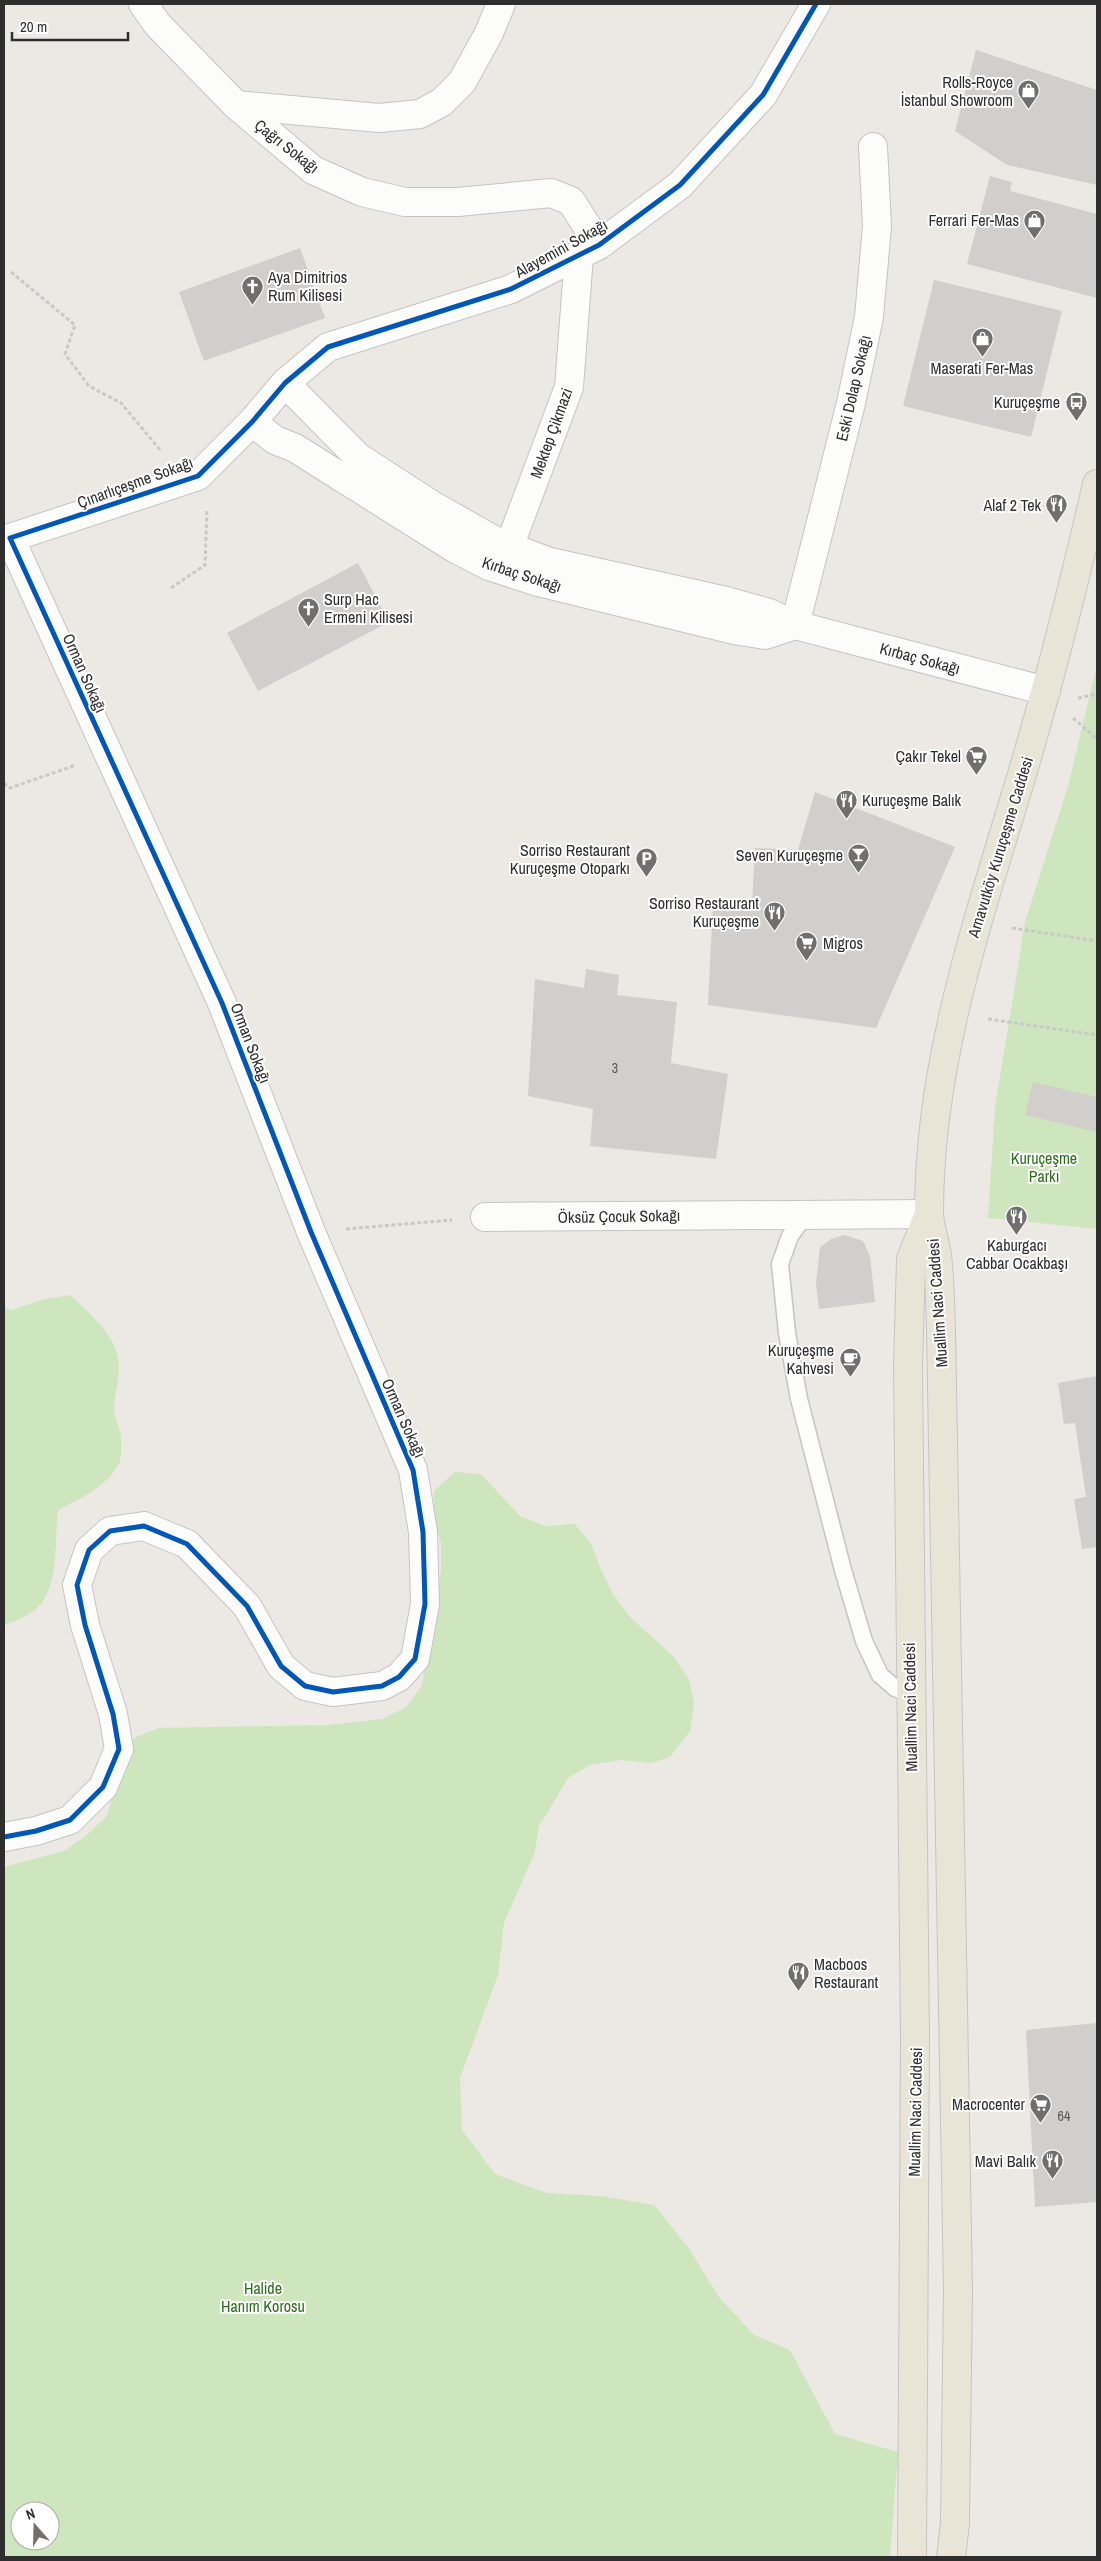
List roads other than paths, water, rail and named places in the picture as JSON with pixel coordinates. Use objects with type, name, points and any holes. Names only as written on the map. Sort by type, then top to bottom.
[{"type":"main road","name":"Arnavutköy Kuruçeşme Caddesi","points":[[929,1214],[938,1106],[953,1013],[976,923],[1046,691],[1097,484]]},
{"type":"main road","name":"Muallim Naci Caddesi","points":[[912,2557],[915,2038],[908,1366],[911,1259],[929,1214]]},
{"type":"main road","name":"Muallim Naci Caddesi","points":[[929,1214],[937,1256],[941,1329],[958,2290],[955,2523],[952,2557]]},
{"type":"main road","points":[[910,1694],[947,1699]]},
{"type":"street","name":"Çağrı Sokağı","points":[[143,4],[158,25],[236,106],[313,170],[362,192],[405,202],[458,202],[551,192],[571,201],[589,251]]},
{"type":"street","points":[[236,106],[379,118],[420,114],[442,102],[462,82],[489,33],[501,4]]},
{"type":"street","name":"Alayemini Sokağı","points":[[252,422],[285,383],[307,362],[328,347],[511,289],[589,251],[680,185],[763,95],[816,4]]},
{"type":"street","name":"Eski Dolap Sokağı","points":[[795,625],[851,403],[869,317],[877,226],[873,147]]},
{"type":"street","name":"Mektep Çikmazi","points":[[509,547],[569,387],[589,251]]},
{"type":"street","name":"Kırbaç Sokağı","points":[[285,383],[358,457],[432,505],[509,547],[536,569]]},
{"type":"street","name":"Kırbaç Sokağı","points":[[252,422],[275,440],[296,448],[454,548],[489,566],[536,569],[764,635],[795,625],[1004,682],[1046,691]]},
{"type":"street","name":"Çınarlıçeşme Sokağı","points":[[10,538],[198,476],[252,422]]},
{"type":"street","name":"Orman Sokağı","points":[[4,1836],[36,1831],[70,1820],[103,1787],[119,1748],[113,1714],[85,1625],[77,1585],[89,1550],[110,1530],[144,1526],[187,1544],[247,1606],[281,1666],[305,1686],[333,1692],[382,1686],[399,1678],[415,1659],[425,1604],[424,1532],[413,1470],[311,1232],[222,1003],[10,538]]},
{"type":"street","name":"Öksüz Çocuk Sokağı","points":[[485,1217],[929,1214]]},
{"type":"lane","points":[[806,1214],[790,1236],[780,1264],[787,1333],[799,1399],[843,1570],[864,1641],[880,1674],[895,1688],[910,1694]]},
{"type":"place","name":"Rolls-Royce İstanbul Showroom","points":[[1029,110]]},
{"type":"place","name":"Ferrari Fer-Mas","points":[[1035,239]]},
{"type":"place","name":"Aya Dimitrios Rum Kilisesi","points":[[252,305]]},
{"type":"place","name":"Maserati Fer-Mas","points":[[982,358]]},
{"type":"place","name":"Kuruçeşme","points":[[1076,421]]},
{"type":"place","name":"Alaf 2 Tek","points":[[1057,524]]},
{"type":"place","name":"Surp Hac Ermeni Kilisesi","points":[[308,627]]},
{"type":"place","name":"Çakır Tekel","points":[[977,775]]},
{"type":"place","name":"Kuruçeşme Balık","points":[[846,819]]},
{"type":"place","name":"Seven Kuruçeşme","points":[[859,874]]},
{"type":"place","name":"Sorriso Restaurant Kuruçeşme Otoparkı","points":[[646,878]]},
{"type":"place","name":"Sorriso Restaurant Kuruçeşme","points":[[775,931]]},
{"type":"place","name":"Migros","points":[[807,962]]},
{"type":"place","name":"Kaburgacı Cabbar Ocakbaşı","points":[[1017,1235]]},
{"type":"place","name":"Kuruçeşme Kahvesi","points":[[850,1378]]},
{"type":"place","name":"Macboos Restaurant","points":[[798,1992]]},
{"type":"place","name":"Macrocenter","points":[[1041,2123]]},
{"type":"place","name":"Mavi Balık","points":[[1052,2180]]},
{"type":"park label","name":"Kuruçeşme Parkı","points":[[1044,1167]]},
{"type":"park label","name":"Halide Hanım Korosu","points":[[263,2297]]}]
